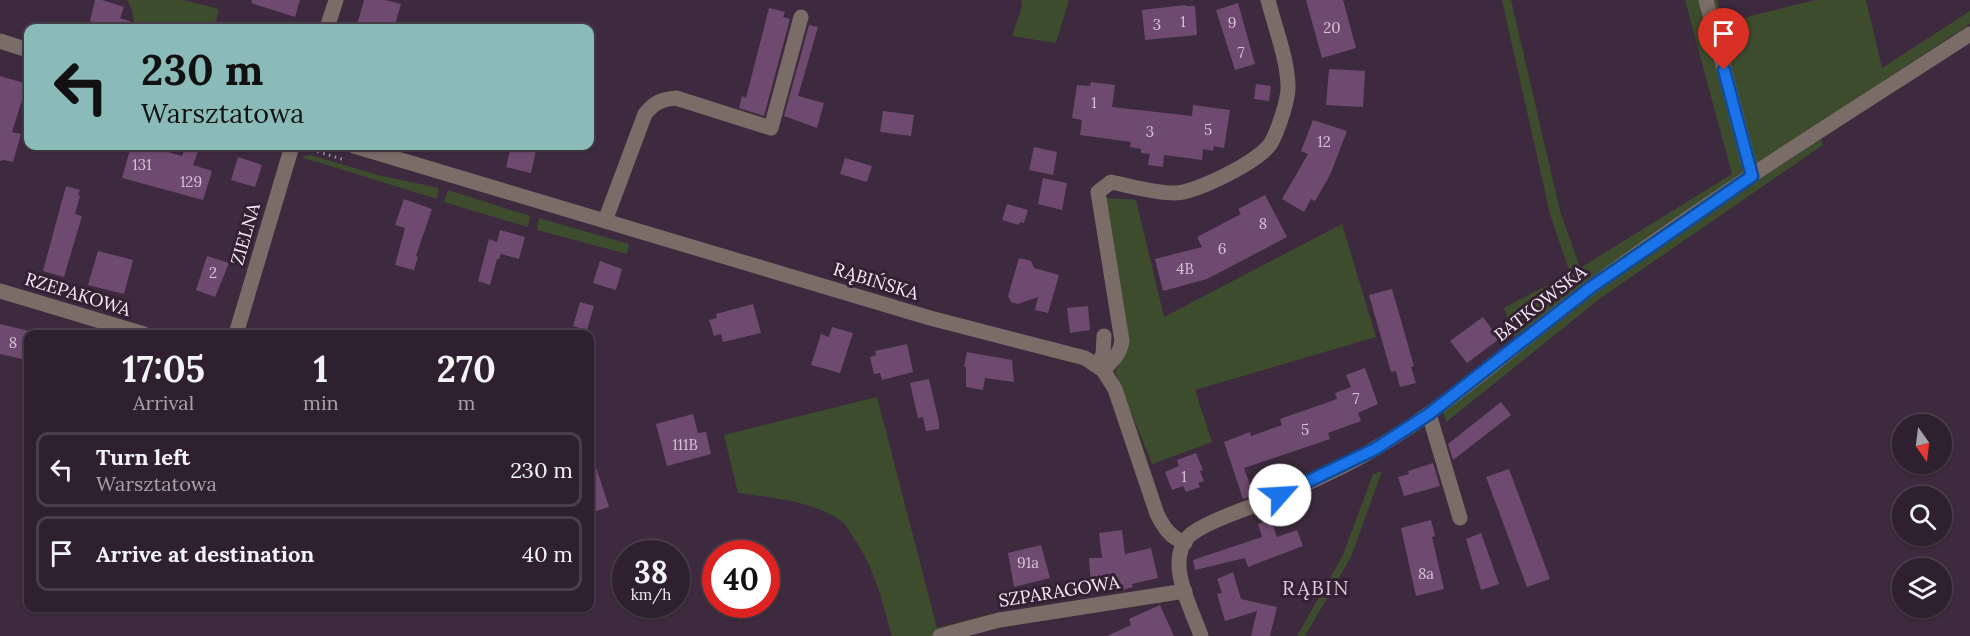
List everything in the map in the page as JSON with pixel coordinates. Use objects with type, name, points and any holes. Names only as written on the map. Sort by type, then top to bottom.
[{"type":"street","points":[[328,24],[336,0]]},
{"type":"street","points":[[1099,368],[1114,360],[1121,350],[1122,341],[1098,192],[1111,182],[1176,194],[1220,177],[1258,156],[1270,143],[1288,87],[1286,66],[1268,0]]},
{"type":"street","points":[[1706,0],[1752,176]]},
{"type":"street","points":[[605,220],[645,114],[654,104],[665,98],[676,98],[771,128],[801,17]]},
{"type":"street","name":"BATKOWSKA","points":[[1185,543],[1189,537],[1208,526],[1280,495],[1375,449],[1429,414],[1590,288],[1752,176],[1970,34]]},
{"type":"street","points":[[0,41],[24,49]]},
{"type":"street","name":"ZIELNA","points":[[237,330],[291,150]]},
{"type":"street","name":"RĄBIŃSKA","points":[[368,150],[968,329],[1071,354],[1099,368]]},
{"type":"street","name":"RZEPAKOWA","points":[[0,291],[131,330]]},
{"type":"street","points":[[1099,368],[1103,355],[1104,336]]},
{"type":"street","points":[[1099,368],[1115,389],[1163,526],[1174,539],[1185,543],[1180,555],[1179,570],[1201,636]]},
{"type":"street","points":[[1429,414],[1460,518]]},
{"type":"street","name":"SZPARAGOWA","points":[[940,636],[999,621],[1185,591]]},
{"type":"green space","points":[[127,0],[184,0],[219,9],[215,24],[134,24],[132,10]]},
{"type":"green space","points":[[1021,0],[1069,0],[1056,43],[1012,36],[1022,7]]},
{"type":"green space","points":[[1502,0],[1511,0],[1560,211],[1580,268],[1732,174],[1685,0],[1699,0],[1745,172],[1514,337],[1504,308],[1570,273],[1550,214]]},
{"type":"green space","points":[[1711,0],[1717,0],[1723,23],[1815,0],[1866,0],[1882,68],[1970,11],[1970,24],[1753,166]]},
{"type":"green space","points":[[1821,139],[1823,145],[1602,297],[1446,422],[1443,412],[1594,293],[1695,222]]},
{"type":"green space","points":[[310,155],[378,175],[439,188],[437,199],[301,157]]},
{"type":"green space","points":[[448,190],[530,216],[528,227],[444,202]]},
{"type":"green space","points":[[1105,198],[1136,200],[1164,317],[1342,224],[1376,337],[1195,390],[1212,442],[1152,464],[1115,372],[1126,353]]},
{"type":"green space","points":[[539,218],[629,244],[627,254],[537,230]]},
{"type":"green space","points":[[877,397],[937,628],[987,615],[1165,588],[1169,601],[993,629],[966,636],[892,636],[872,571],[845,524],[828,513],[804,504],[738,493],[724,435]]},
{"type":"green space","points":[[1382,471],[1351,557],[1305,636],[1297,636],[1343,555],[1373,474]]},
{"type":"building","points":[[95,0],[102,0],[124,7],[120,18],[138,24],[96,24],[90,21]]},
{"type":"building","points":[[252,0],[300,0],[295,17],[251,3]]},
{"type":"building","points":[[364,0],[385,0],[401,4],[395,24],[357,24]]},
{"type":"building","points":[[1306,0],[1343,0],[1356,48],[1322,58]]},
{"type":"building","points":[[1238,3],[1255,64],[1235,70],[1216,10]]},
{"type":"building","points":[[1195,6],[1197,35],[1145,40],[1142,10]]},
{"type":"building","points":[[769,8],[785,12],[783,17],[790,19],[764,116],[739,108],[742,96],[746,98]]},
{"type":"building","points":[[809,25],[818,27],[798,96],[824,103],[817,128],[784,116]]},
{"type":"building","points":[[1329,69],[1365,71],[1363,107],[1326,105]]},
{"type":"building","points":[[0,76],[24,83],[24,94],[12,132],[21,134],[13,162],[0,161]]},
{"type":"building","points":[[1091,82],[1115,85],[1112,107],[1192,116],[1193,105],[1230,110],[1224,148],[1214,146],[1213,151],[1203,149],[1202,160],[1164,155],[1163,167],[1148,165],[1150,154],[1141,153],[1141,149],[1130,147],[1131,142],[1080,135],[1082,120],[1072,118],[1077,85],[1090,86]]},
{"type":"building","points":[[1256,84],[1271,86],[1269,101],[1254,99]]},
{"type":"building","points":[[883,111],[914,115],[911,136],[880,132]]},
{"type":"building","points":[[1313,120],[1347,131],[1330,175],[1315,201],[1311,199],[1304,212],[1282,199],[1308,154],[1301,151]]},
{"type":"building","points":[[1034,147],[1057,152],[1053,175],[1029,170]]},
{"type":"building","points":[[130,150],[161,150],[182,156],[184,150],[199,150],[193,165],[212,171],[203,200],[122,178]]},
{"type":"building","points":[[510,150],[536,151],[531,173],[506,167]]},
{"type":"building","points":[[238,157],[262,165],[255,187],[231,180]]},
{"type":"building","points":[[845,158],[872,166],[867,182],[840,174]]},
{"type":"building","points":[[1043,178],[1067,183],[1062,210],[1038,204]]},
{"type":"building","points":[[66,186],[80,190],[75,214],[82,216],[64,277],[43,271]]},
{"type":"building","points":[[1265,195],[1287,237],[1207,279],[1163,291],[1155,259],[1202,247],[1197,237],[1241,214],[1238,209]]},
{"type":"building","points":[[404,199],[432,209],[416,256],[418,257],[414,270],[395,265],[405,228],[395,225]]},
{"type":"building","points":[[1007,204],[1028,210],[1024,223],[1020,222],[1019,225],[1002,220]]},
{"type":"building","points":[[500,230],[525,237],[519,259],[501,254],[497,259],[490,285],[478,281],[489,239],[497,242]]},
{"type":"building","points":[[98,251],[133,260],[124,294],[88,285]]},
{"type":"building","points":[[207,256],[229,263],[215,297],[196,290]]},
{"type":"building","points":[[1019,258],[1031,261],[1034,268],[1059,275],[1048,313],[1035,310],[1038,297],[1018,304],[1011,302],[1008,296]]},
{"type":"building","points":[[600,261],[622,269],[616,290],[593,283]]},
{"type":"building","points":[[1392,289],[1414,366],[1411,367],[1416,383],[1400,387],[1396,371],[1391,372],[1369,295]]},
{"type":"building","points":[[580,302],[594,306],[587,330],[573,326]]},
{"type":"building","points":[[753,304],[761,333],[723,342],[721,334],[714,336],[709,320],[717,318],[716,314]]},
{"type":"building","points":[[1088,306],[1090,330],[1070,333],[1067,308]]},
{"type":"building","points":[[1483,317],[1499,339],[1467,363],[1450,341]]},
{"type":"building","points":[[0,324],[25,330],[22,359],[0,354]]},
{"type":"building","points":[[832,327],[853,333],[840,373],[811,365],[821,334],[829,337]]},
{"type":"building","points":[[907,344],[913,372],[882,380],[880,373],[874,374],[870,357],[876,355],[875,351]]},
{"type":"building","points":[[967,352],[1012,360],[1014,382],[985,378],[983,390],[966,387],[966,367],[964,367]]},
{"type":"building","points":[[1365,368],[1378,404],[1358,413],[1361,421],[1328,433],[1330,439],[1244,468],[1254,495],[1243,499],[1224,442],[1250,432],[1251,436],[1282,425],[1280,419],[1337,399],[1335,393],[1351,387],[1346,375]]},
{"type":"building","points":[[929,379],[939,429],[926,431],[923,417],[918,418],[910,383]]},
{"type":"building","points":[[1501,402],[1511,415],[1453,460],[1448,444]]},
{"type":"building","points":[[693,414],[698,433],[706,432],[711,454],[667,466],[656,424]]},
{"type":"building","points":[[1196,453],[1203,470],[1200,471],[1204,481],[1198,483],[1200,487],[1186,492],[1183,486],[1172,490],[1165,472],[1179,466],[1177,460]]},
{"type":"building","points":[[594,461],[609,507],[594,512]]},
{"type":"building","points":[[1433,463],[1440,486],[1404,496],[1398,477],[1409,474],[1408,471]]},
{"type":"building","points":[[1509,469],[1550,579],[1527,587],[1486,477]]},
{"type":"building","points":[[1271,519],[1277,537],[1297,530],[1303,546],[1248,567],[1245,558],[1195,570],[1193,560],[1262,537],[1258,524]]},
{"type":"building","points":[[1431,520],[1435,536],[1432,537],[1444,589],[1416,596],[1401,528]]},
{"type":"building","points":[[1122,530],[1125,554],[1151,548],[1158,578],[1132,584],[1133,587],[1115,592],[1113,583],[1091,584],[1089,558],[1102,558],[1099,533]]},
{"type":"building","points":[[1481,533],[1499,584],[1481,590],[1466,539]]},
{"type":"building","points":[[1041,545],[1050,578],[1014,587],[1008,553]]},
{"type":"building","points":[[1233,572],[1241,599],[1277,607],[1270,636],[1251,636],[1257,611],[1225,621],[1217,594],[1222,593],[1217,579]]},
{"type":"building","points":[[1160,605],[1174,636],[1107,636],[1131,625],[1129,619]]},
{"type":"district","name":"RĄBIN","points":[[1316,587]]},
{"type":"route","points":[[1280,495],[1375,449],[1429,414],[1590,288],[1752,176],[1724,70]]}]
